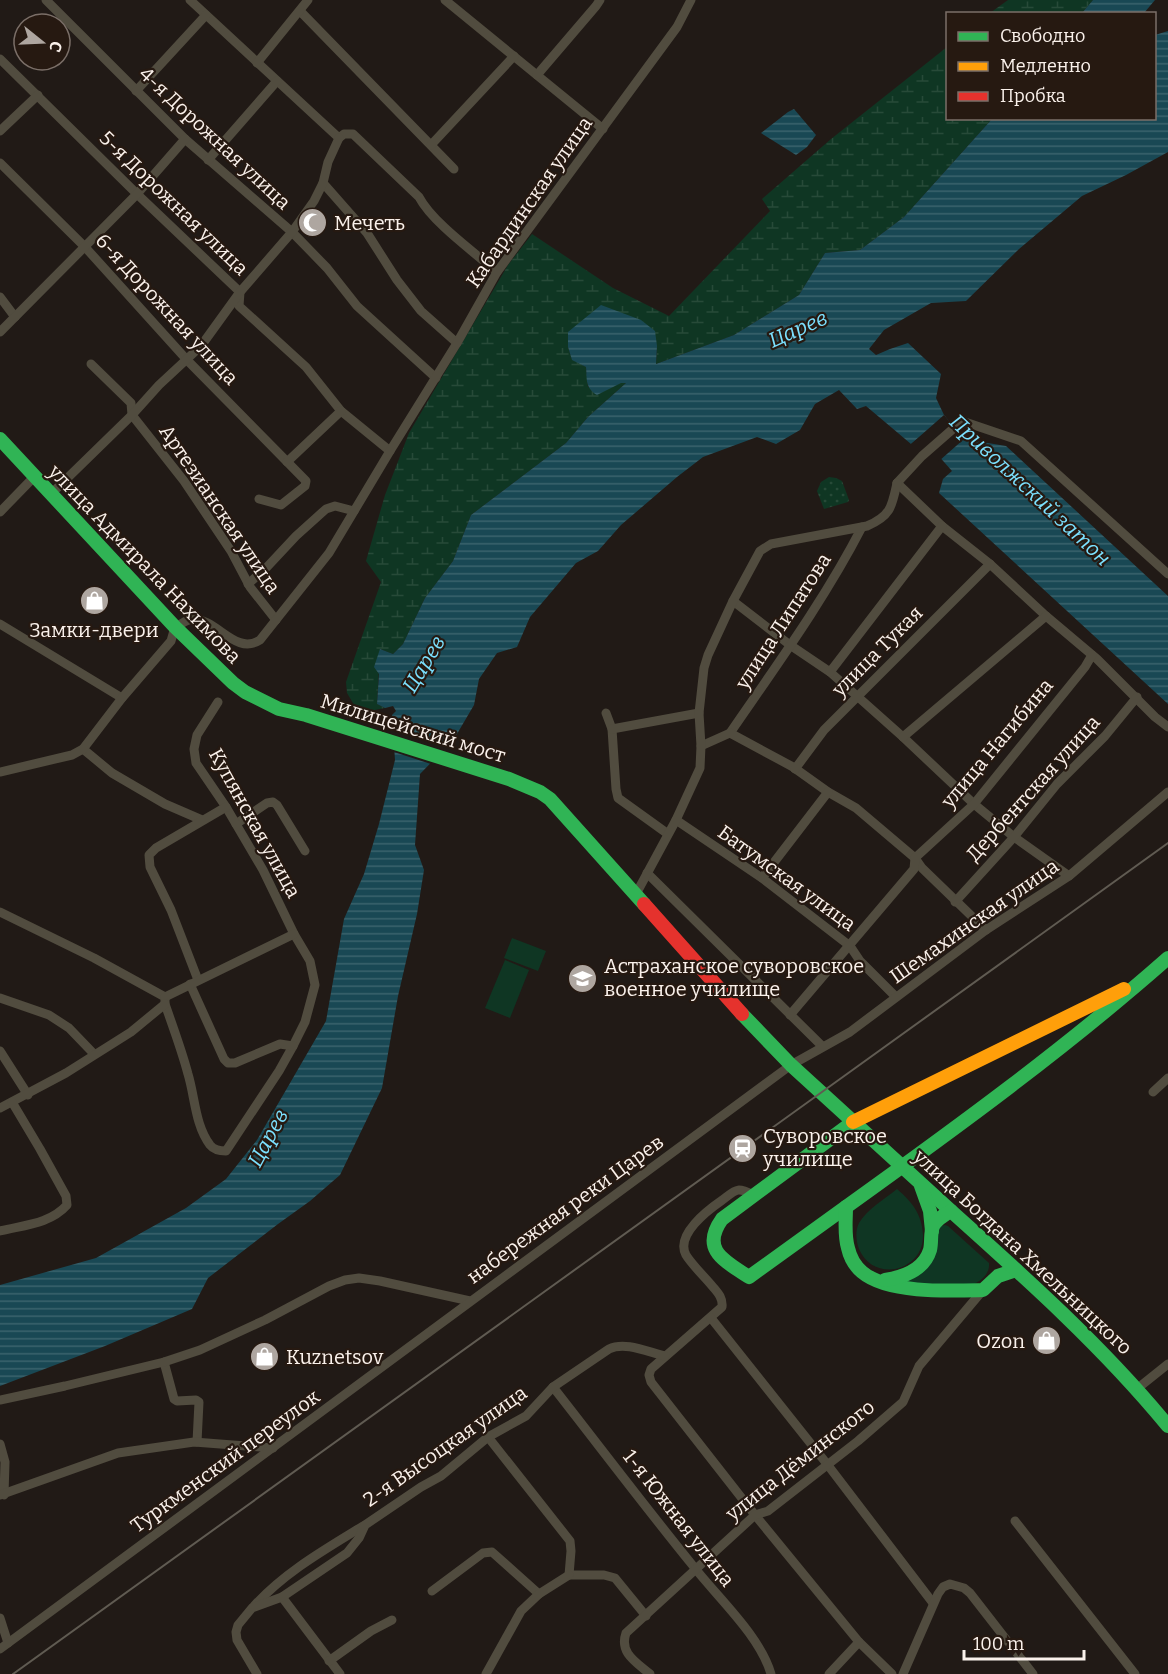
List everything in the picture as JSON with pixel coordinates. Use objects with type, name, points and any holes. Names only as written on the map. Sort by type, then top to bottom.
[{"type":"main road","name":"улица Адмирала Нахимова","points":[[0,439],[175,627],[245,692],[279,709],[306,715]]},
{"type":"main road","name":"Милицейский мост","points":[[306,715],[509,779],[540,792],[636,894]]},
{"type":"main road","name":"улица Богдана Хмельницкого","points":[[636,894],[790,1065],[1101,1348],[1138,1388],[1168,1426]]},
{"type":"main road","points":[[1150,975],[853,1122],[722,1219],[713,1230],[712,1246],[728,1263],[749,1277],[1042,1063],[1088,1027],[1150,975],[1168,958]]},
{"type":"main road","points":[[873,1279],[894,1279],[913,1272],[927,1258],[932,1231],[927,1201],[919,1181]]},
{"type":"main road","points":[[846,1207],[845,1235],[848,1248],[858,1268],[873,1279],[915,1289],[983,1290],[998,1276],[1016,1270]]},
{"type":"main road","points":[[932,1231],[938,1220],[951,1211]]},
{"type":"street","name":"4-я Дорожная улица","points":[[46,0],[185,139],[292,232],[327,268],[357,306],[436,378]]},
{"type":"street","points":[[190,0],[339,138]]},
{"type":"street","points":[[257,63],[308,0]]},
{"type":"street","points":[[445,0],[603,129]]},
{"type":"street","points":[[537,75],[600,0]]},
{"type":"street","name":"Кабардинская улица","points":[[175,627],[190,619],[201,621],[239,643],[249,645],[260,640],[329,553],[457,343],[497,272],[677,27],[691,0]]},
{"type":"street","points":[[300,11],[454,169]]},
{"type":"street","points":[[136,91],[206,15]]},
{"type":"street","points":[[431,145],[514,56]]},
{"type":"street","name":"5-я Дорожная улица","points":[[0,59],[240,292],[239,306],[306,367],[341,411],[390,451]]},
{"type":"street","points":[[208,160],[277,81]]},
{"type":"street","points":[[0,131],[38,95]]},
{"type":"street","points":[[51,494],[201,346],[240,292],[292,232],[314,201],[323,183],[328,162],[339,138],[344,134],[352,134],[419,197],[433,217],[497,272]]},
{"type":"street","points":[[0,332],[137,194],[185,139]]},
{"type":"street","name":"6-я Дорожная улица","points":[[0,163],[85,247],[187,360],[306,481],[305,486],[281,505],[259,499]]},
{"type":"street","points":[[323,183],[368,233],[397,280],[421,311],[457,343]]},
{"type":"street","points":[[0,297],[15,317]]},
{"type":"street","name":"Артезианская улица","points":[[91,364],[131,403],[132,415],[184,481],[231,551],[248,584],[276,620]]},
{"type":"street","points":[[287,462],[341,411]]},
{"type":"street","points":[[636,894],[676,820],[700,768],[699,713],[704,668],[733,601],[760,551],[771,544],[862,527],[876,522],[892,506],[897,483],[922,456],[958,424],[1021,441],[1168,574]]},
{"type":"street","points":[[0,512],[34,477]]},
{"type":"street","points":[[897,483],[942,526],[990,564],[1092,655],[1168,727]]},
{"type":"street","points":[[248,584],[296,536],[330,507],[335,506],[354,511]]},
{"type":"street","points":[[830,672],[942,526]]},
{"type":"street","name":"улица Липатова","points":[[730,733],[846,559],[862,527]]},
{"type":"street","name":"улица Тукая","points":[[795,769],[824,730],[990,564]]},
{"type":"street","points":[[733,601],[790,645],[830,672],[903,736],[974,804],[1014,837],[1069,876]]},
{"type":"street","points":[[903,736],[1046,616]]},
{"type":"street","points":[[0,624],[122,698]]},
{"type":"street","points":[[0,772],[72,755],[83,749],[122,698],[171,641],[175,627]]},
{"type":"street","name":"улица Нагибина","points":[[790,1015],[914,869],[915,858],[974,804],[1085,667],[1092,655]]},
{"type":"street","name":"Дербентская улица","points":[[955,902],[1014,837],[1057,784],[1105,735],[1137,697]]},
{"type":"street","name":"Купянская улица","points":[[218,702],[200,729],[195,742],[194,755],[196,763],[226,807],[263,870],[294,934],[310,961],[315,985],[305,1022],[293,1046]]},
{"type":"street","points":[[606,713],[612,729],[618,798],[668,834]]},
{"type":"street","points":[[612,729],[699,713]]},
{"type":"street","points":[[701,746],[730,733],[795,769],[856,808],[915,858],[955,902],[986,930]]},
{"type":"street","points":[[83,749],[120,778],[165,804],[202,820]]},
{"type":"street","points":[[762,878],[828,792]]},
{"type":"street","name":"Шемахинская улица","points":[[790,1065],[850,1032],[986,930],[1069,876],[1168,792]]},
{"type":"street","points":[[236,824],[267,803],[273,802],[305,851]]},
{"type":"street","points":[[0,912],[94,958],[165,1000],[189,1075],[205,1136],[211,1147],[219,1152],[226,1151],[293,1046],[280,1044],[235,1063],[228,1063],[224,1059],[194,982],[171,910],[150,867],[149,855],[156,848],[226,807]]},
{"type":"street","name":"Батумская улица","points":[[676,820],[762,878],[850,946],[860,961],[896,997]]},
{"type":"street","points":[[647,873],[822,1046]]},
{"type":"street","points":[[0,1108],[66,1073],[131,1032],[165,1000],[194,982],[294,934]]},
{"type":"street","points":[[0,998],[49,1015],[69,1028],[94,1054]]},
{"type":"street","points":[[0,1051],[28,1095]]},
{"type":"street","name":"набережная реки Царев","points":[[0,1400],[164,1362],[200,1350],[345,1280],[359,1278],[380,1281],[470,1301],[790,1065]]},
{"type":"street","points":[[1153,1092],[1168,1078]]},
{"type":"street","points":[[0,1231],[47,1220],[67,1205],[66,1196],[12,1102]]},
{"type":"street","points":[[753,1195],[741,1189],[734,1191],[706,1211],[687,1236],[686,1254],[723,1303],[721,1310],[651,1369],[649,1375],[651,1382],[755,1515],[859,1642],[892,1674]]},
{"type":"street","name":"улица Дёминского","points":[[650,1674],[627,1653],[623,1643],[626,1633],[755,1515],[768,1511],[858,1441],[903,1402],[919,1366],[983,1290]]},
{"type":"street","name":"Туркменский переулок","points":[[4,1646],[470,1301]]},
{"type":"street","points":[[711,1318],[933,1603]]},
{"type":"street","name":"2-я Высоцкая улица","points":[[252,1609],[282,1597],[347,1553],[359,1538],[365,1525],[441,1476],[488,1437],[526,1416],[553,1387],[616,1346],[665,1356]]},
{"type":"street","points":[[164,1362],[174,1399],[199,1402],[197,1442]]},
{"type":"street","points":[[1138,1388],[1168,1364]]},
{"type":"street","name":"1-я Южная улица","points":[[553,1387],[695,1569],[758,1644],[771,1674]]},
{"type":"street","points":[[488,1437],[570,1540],[569,1575]]},
{"type":"street","points":[[0,1444],[5,1462],[2,1495],[118,1453],[197,1442],[273,1448]]},
{"type":"street","points":[[1015,1521],[1135,1674]]},
{"type":"street","points":[[257,1674],[237,1640],[238,1625],[262,1597],[291,1572],[365,1525]]},
{"type":"street","points":[[432,1591],[483,1553],[492,1552],[539,1594]]},
{"type":"street","points":[[486,1674],[518,1616],[539,1594],[569,1575],[604,1575],[615,1578],[646,1616]]},
{"type":"street","points":[[903,1674],[933,1603],[943,1587],[950,1584],[957,1585],[970,1593],[1033,1674]]},
{"type":"street","points":[[282,1597],[340,1674]]},
{"type":"street","points":[[0,1618],[4,1646]]},
{"type":"street","points":[[329,1661],[371,1631],[392,1620]]},
{"type":"street","points":[[829,1674],[859,1642]]},
{"type":"green space","points":[[1008,0],[1093,0],[1083,12],[991,12]]},
{"type":"green space","points":[[946,48],[946,120],[991,120],[904,217],[860,250],[825,253],[799,295],[734,335],[656,364],[657,346],[568,347],[572,359],[586,367],[588,387],[627,382],[588,417],[566,443],[471,515],[453,561],[425,598],[403,644],[393,654],[380,649],[377,704],[385,708],[359,713],[347,693],[346,682],[381,582],[366,561],[385,495],[409,433],[508,265],[532,234],[613,288],[669,316],[770,211],[762,199],[831,139]]},
{"type":"green space","points":[[829,477],[842,481],[849,500],[824,509],[817,491],[821,482]]},
{"type":"green space","points":[[512,938],[546,951],[538,971],[504,958]]},
{"type":"green space","points":[[505,960],[529,970],[510,1018],[485,1008]]},
{"type":"green space","points":[[897,1189],[915,1209],[921,1221],[923,1235],[921,1247],[916,1257],[897,1269],[875,1267],[866,1260],[859,1249],[857,1229],[867,1213]]},
{"type":"green space","points":[[945,1225],[989,1263],[986,1274],[972,1285],[905,1284],[941,1226]]},
{"type":"water","points":[[1093,0],[1155,0],[1145,12],[1083,12]]},
{"type":"water","points":[[1168,31],[1168,152],[1082,196],[1019,249],[966,301],[931,303],[884,330],[869,349],[876,355],[908,343],[941,374],[936,398],[944,415],[964,439],[1006,446],[1168,596],[1168,704],[939,493],[943,479],[952,471],[921,436],[911,444],[866,406],[857,409],[839,390],[815,404],[800,430],[776,444],[757,437],[703,457],[621,525],[598,551],[576,563],[530,617],[517,647],[497,653],[479,679],[474,705],[454,739],[420,774],[415,845],[424,870],[417,914],[398,996],[382,1088],[340,1175],[310,1201],[208,1278],[192,1309],[105,1346],[0,1386],[0,1285],[96,1258],[186,1208],[226,1179],[257,1140],[326,1021],[344,919],[364,874],[395,760],[392,715],[396,711],[393,706],[385,708],[377,704],[379,674],[374,667],[380,649],[393,654],[403,644],[425,598],[453,561],[471,515],[566,443],[588,417],[626,383],[621,383],[597,395],[593,392],[587,383],[586,367],[572,360],[568,347],[568,332],[601,305],[641,320],[655,331],[656,364],[734,335],[799,295],[825,253],[860,250],[904,217],[991,120],[1156,120],[1156,35]]},
{"type":"water","points":[[794,109],[816,135],[807,147],[796,155],[761,133]]},
{"type":"pier","points":[[944,415],[964,439],[939,461],[920,440],[913,446],[911,444]]},
{"type":"pier","points":[[390,726],[451,747],[434,765],[391,751]]},
{"type":"railway","points":[[13,1674],[1168,843]]},
{"type":"traffic: fast","points":[[0,439],[175,627],[245,692],[279,709],[306,715],[509,779],[540,792],[550,799],[644,904]]},
{"type":"traffic: fast","points":[[1016,1270],[998,1276],[983,1290],[920,1290],[903,1288],[873,1279],[859,1270],[850,1255],[846,1238],[846,1207],[1050,1056],[1168,958]]},
{"type":"traffic: fast","points":[[742,1014],[791,1065],[951,1211]]},
{"type":"traffic: fast","points":[[846,1207],[749,1277],[724,1260],[715,1247],[716,1230],[722,1219],[853,1122]]},
{"type":"traffic: fast","points":[[921,1186],[930,1211],[932,1231]]},
{"type":"traffic: fast","points":[[885,1280],[906,1274],[923,1263],[930,1250],[933,1226],[951,1211],[1091,1341],[1168,1426]]},
{"type":"traffic: slow","points":[[853,1122],[1124,989]]},
{"type":"traffic: jam","points":[[644,904],[742,1014]]},
{"type":"place","name":"Мечеть","points":[[313,223]]},
{"type":"place","name":"Замки-двери","points":[[94,600]]},
{"type":"place","name":"Астраханское суворовское военное училище","points":[[583,978]]},
{"type":"place","name":"Суворовское училище","points":[[742,1148]]},
{"type":"place","name":"Ozon","points":[[1046,1341]]},
{"type":"place","name":"Kuznetsov","points":[[265,1357]]},
{"type":"water label","name":"Царев","points":[[798,329]]},
{"type":"water label","name":"Приволжский затон","points":[[1030,490]]},
{"type":"water label","name":"Царев","points":[[424,664]]},
{"type":"water label","name":"Царев","points":[[268,1138]]}]
